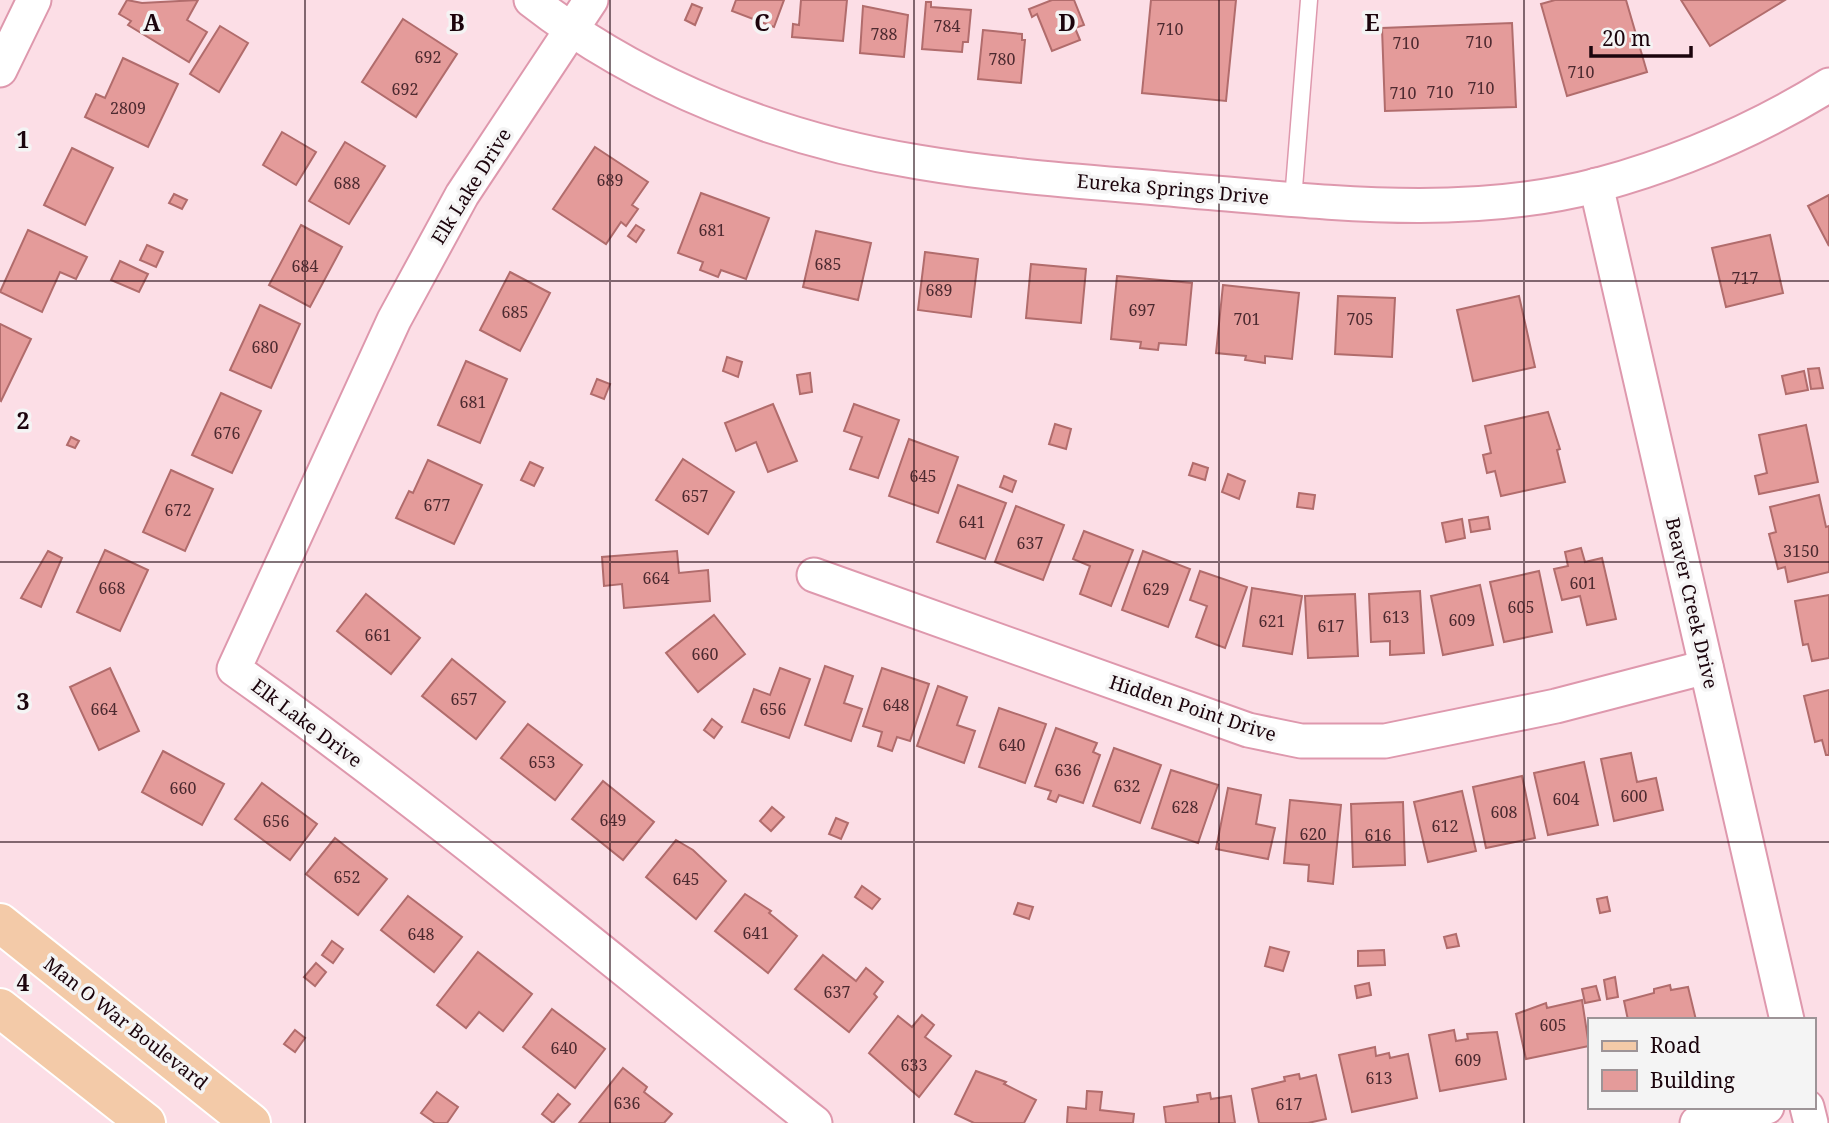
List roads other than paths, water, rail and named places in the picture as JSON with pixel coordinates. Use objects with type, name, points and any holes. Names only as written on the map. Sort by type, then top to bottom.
[{"type":"main road","name":"Man O War Boulevard","points":[[0,923],[251,1123]]},
{"type":"main road","points":[[0,1008],[146,1123]]},
{"type":"street","points":[[0,70],[34,0]]},
{"type":"street","name":"Eureka Springs Drive","points":[[531,0],[571,31],[638,69],[701,98],[813,139],[920,163],[1293,200],[1410,207],[1508,200],[1596,185],[1697,152],[1744,132],[1829,85]]},
{"type":"street","points":[[571,31],[591,0]]},
{"type":"street","name":"Elk Lake Drive","points":[[571,31],[462,195],[394,320],[234,669],[301,716],[429,816],[815,1123]]},
{"type":"street","name":"Beaver Creek Drive","points":[[1596,185],[1787,1018]]},
{"type":"street","name":"Hidden Point Drive","points":[[814,575],[1248,730],[1301,741],[1385,741],[1450,730],[1706,667]]},
{"type":"street","points":[[1698,1123],[1758,1109]]},
{"type":"lane","points":[[1293,200],[1309,0]]}]
